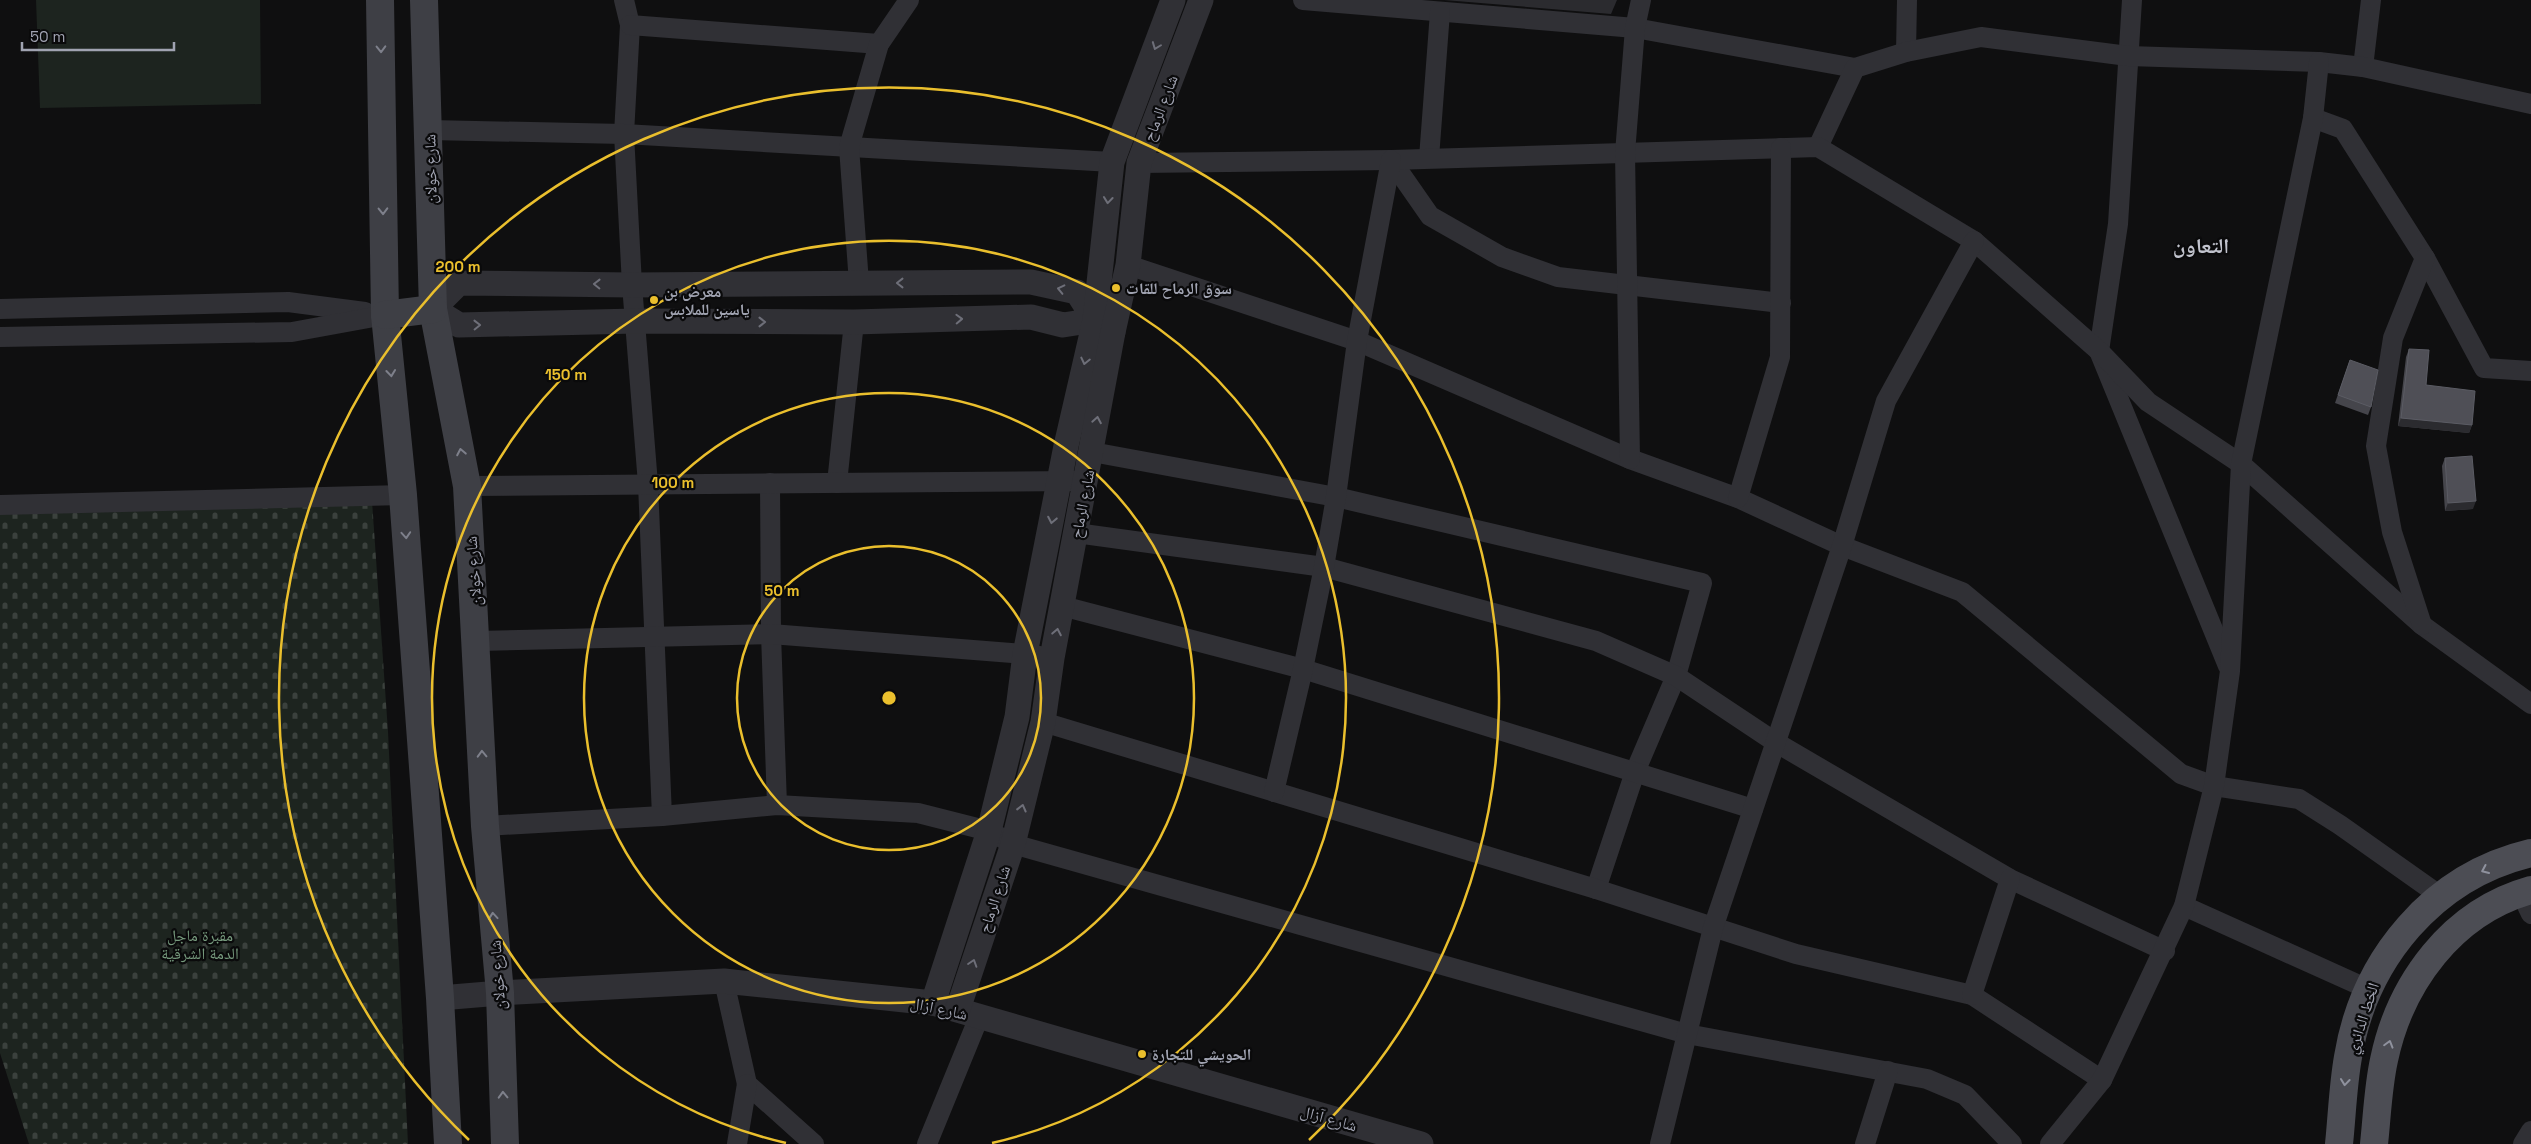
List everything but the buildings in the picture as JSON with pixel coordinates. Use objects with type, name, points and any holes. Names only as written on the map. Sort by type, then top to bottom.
[{"type":"main road","points":[[380,0],[385,315],[404,496],[440,998],[448,1144]]},
{"type":"main road","name":"شارع خولان","points":[[424,0],[433,309],[468,486],[485,826],[500,993],[505,1144]]},
{"type":"main road","points":[[385,315],[433,309]]},
{"type":"main road","name":"الخط الدائري","points":[[2339,1144],[2348,1055],[2368,989],[2398,938],[2440,895],[2482,871],[2531,853]]},
{"type":"main road","points":[[2374,1144],[2384,1061],[2397,1013],[2419,972],[2453,933],[2473,918],[2528,899]]},
{"type":"street","points":[[624,0],[630,25],[624,134],[632,285],[648,484],[662,816]]},
{"type":"street","points":[[859,283],[849,147],[879,44],[909,0]]},
{"type":"street","name":"شارع الرماح","points":[[968,1013],[1043,722],[1052,658],[1092,452],[1104,326],[1112,162],[1173,0]]},
{"type":"street","name":"شارع الرماح","points":[[932,1003],[989,831],[1017,718],[1025,654],[1059,481],[1104,326],[1128,265],[1139,163],[1201,0]]},
{"type":"street","points":[[1303,0],[1635,28],[1855,68],[1906,52],[1980,37],[2128,56],[2319,62],[2363,67],[2531,104]]},
{"type":"street","points":[[1630,459],[1625,153],[1635,28],[1641,0]]},
{"type":"street","points":[[1906,52],[1907,0]]},
{"type":"street","points":[[2132,0],[2118,224],[2099,351],[2230,671]]},
{"type":"street","points":[[2363,67],[2371,0]]},
{"type":"street","points":[[1429,158],[1440,12]]},
{"type":"street","points":[[630,25],[879,44]]},
{"type":"street","points":[[2050,1144],[2102,1080],[2164,951],[2184,906],[2214,786],[2230,671],[2241,464],[2313,118],[2319,62]]},
{"type":"street","points":[[1818,147],[1855,68]]},
{"type":"street","points":[[2313,118],[2343,129],[2425,258],[2484,368],[2531,371]]},
{"type":"street","points":[[429,130],[624,134],[1139,163],[1391,160],[1818,147],[1974,241],[2099,351],[2148,402],[2241,464],[2422,625],[2531,704]]},
{"type":"street","points":[[1738,498],[1780,357],[1781,148]]},
{"type":"street","points":[[1391,160],[1430,216],[1502,256],[1558,277],[1627,287],[1780,304]]},
{"type":"street","points":[[1274,792],[1303,669],[1324,567],[1336,497],[1357,341],[1391,160]]},
{"type":"street","points":[[1660,1144],[1713,928],[1842,546],[1886,401],[1974,241]]},
{"type":"street","points":[[2422,625],[2392,532],[2376,446],[2394,338],[2425,258]]},
{"type":"street","points":[[1128,265],[1357,341],[1630,459],[1738,498],[1842,546],[1962,592],[2180,774],[2214,786],[2299,799],[2340,825],[2440,895]]},
{"type":"street","points":[[1031,282],[1077,292],[1104,326],[1064,325],[1031,317],[854,322],[636,321],[459,325],[433,309],[460,283],[632,285],[1031,282]]},
{"type":"street","points":[[0,308],[288,302],[385,315]]},
{"type":"street","points":[[0,337],[292,332],[385,315]]},
{"type":"street","points":[[837,483],[854,322]]},
{"type":"street","points":[[1092,452],[1336,497],[1702,583],[1676,676],[1636,772],[1596,889]]},
{"type":"street","points":[[468,486],[1086,481]]},
{"type":"street","points":[[770,483],[771,634],[777,806]]},
{"type":"street","points":[[0,505],[404,496]]},
{"type":"street","points":[[1076,533],[1324,567],[1596,641],[1676,676],[1775,742],[2010,879],[2164,951]]},
{"type":"street","points":[[1062,606],[1303,669],[1753,809]]},
{"type":"street","points":[[477,641],[654,635],[771,634],[1025,654],[1052,658]]},
{"type":"street","points":[[1043,722],[1596,889],[1796,954],[1972,994],[2102,1080]]},
{"type":"street","points":[[485,826],[662,816],[777,806],[918,813],[989,831],[1013,844],[1687,1034],[1927,1079],[1965,1096],[2012,1144]]},
{"type":"street","points":[[1972,994],[2010,879]]},
{"type":"street","points":[[2184,906],[2368,989]]},
{"type":"street","points":[[724,981],[747,1084],[737,1144]]},
{"type":"street","name":"شارع آزال","points":[[440,998],[724,981],[932,1003],[1412,1143]]},
{"type":"street","points":[[927,1144],[968,1013]]},
{"type":"street","points":[[1865,1144],[1888,1071]]},
{"type":"street","points":[[747,1084],[814,1144]]},
{"type":"street","points":[[2523,1144],[2531,1131]]},
{"type":"green space","points":[[36,0],[260,0],[261,104],[40,108]]},
{"type":"green space","name":"مقبرة ماجل الدمة الشرقية","points":[[372,501],[388,732],[408,1144],[29,1144],[0,1053],[0,510]]},
{"type":"place","name":"سوق الرماح للقات","points":[[1116,288]]},
{"type":"place","name":"معرض بن ياسين للملابس","points":[[654,300]]},
{"type":"place","name":"الحويشي للتجارة","points":[[1142,1054]]},
{"type":"district","name":"التعاون","points":[[2201,246]]}]
